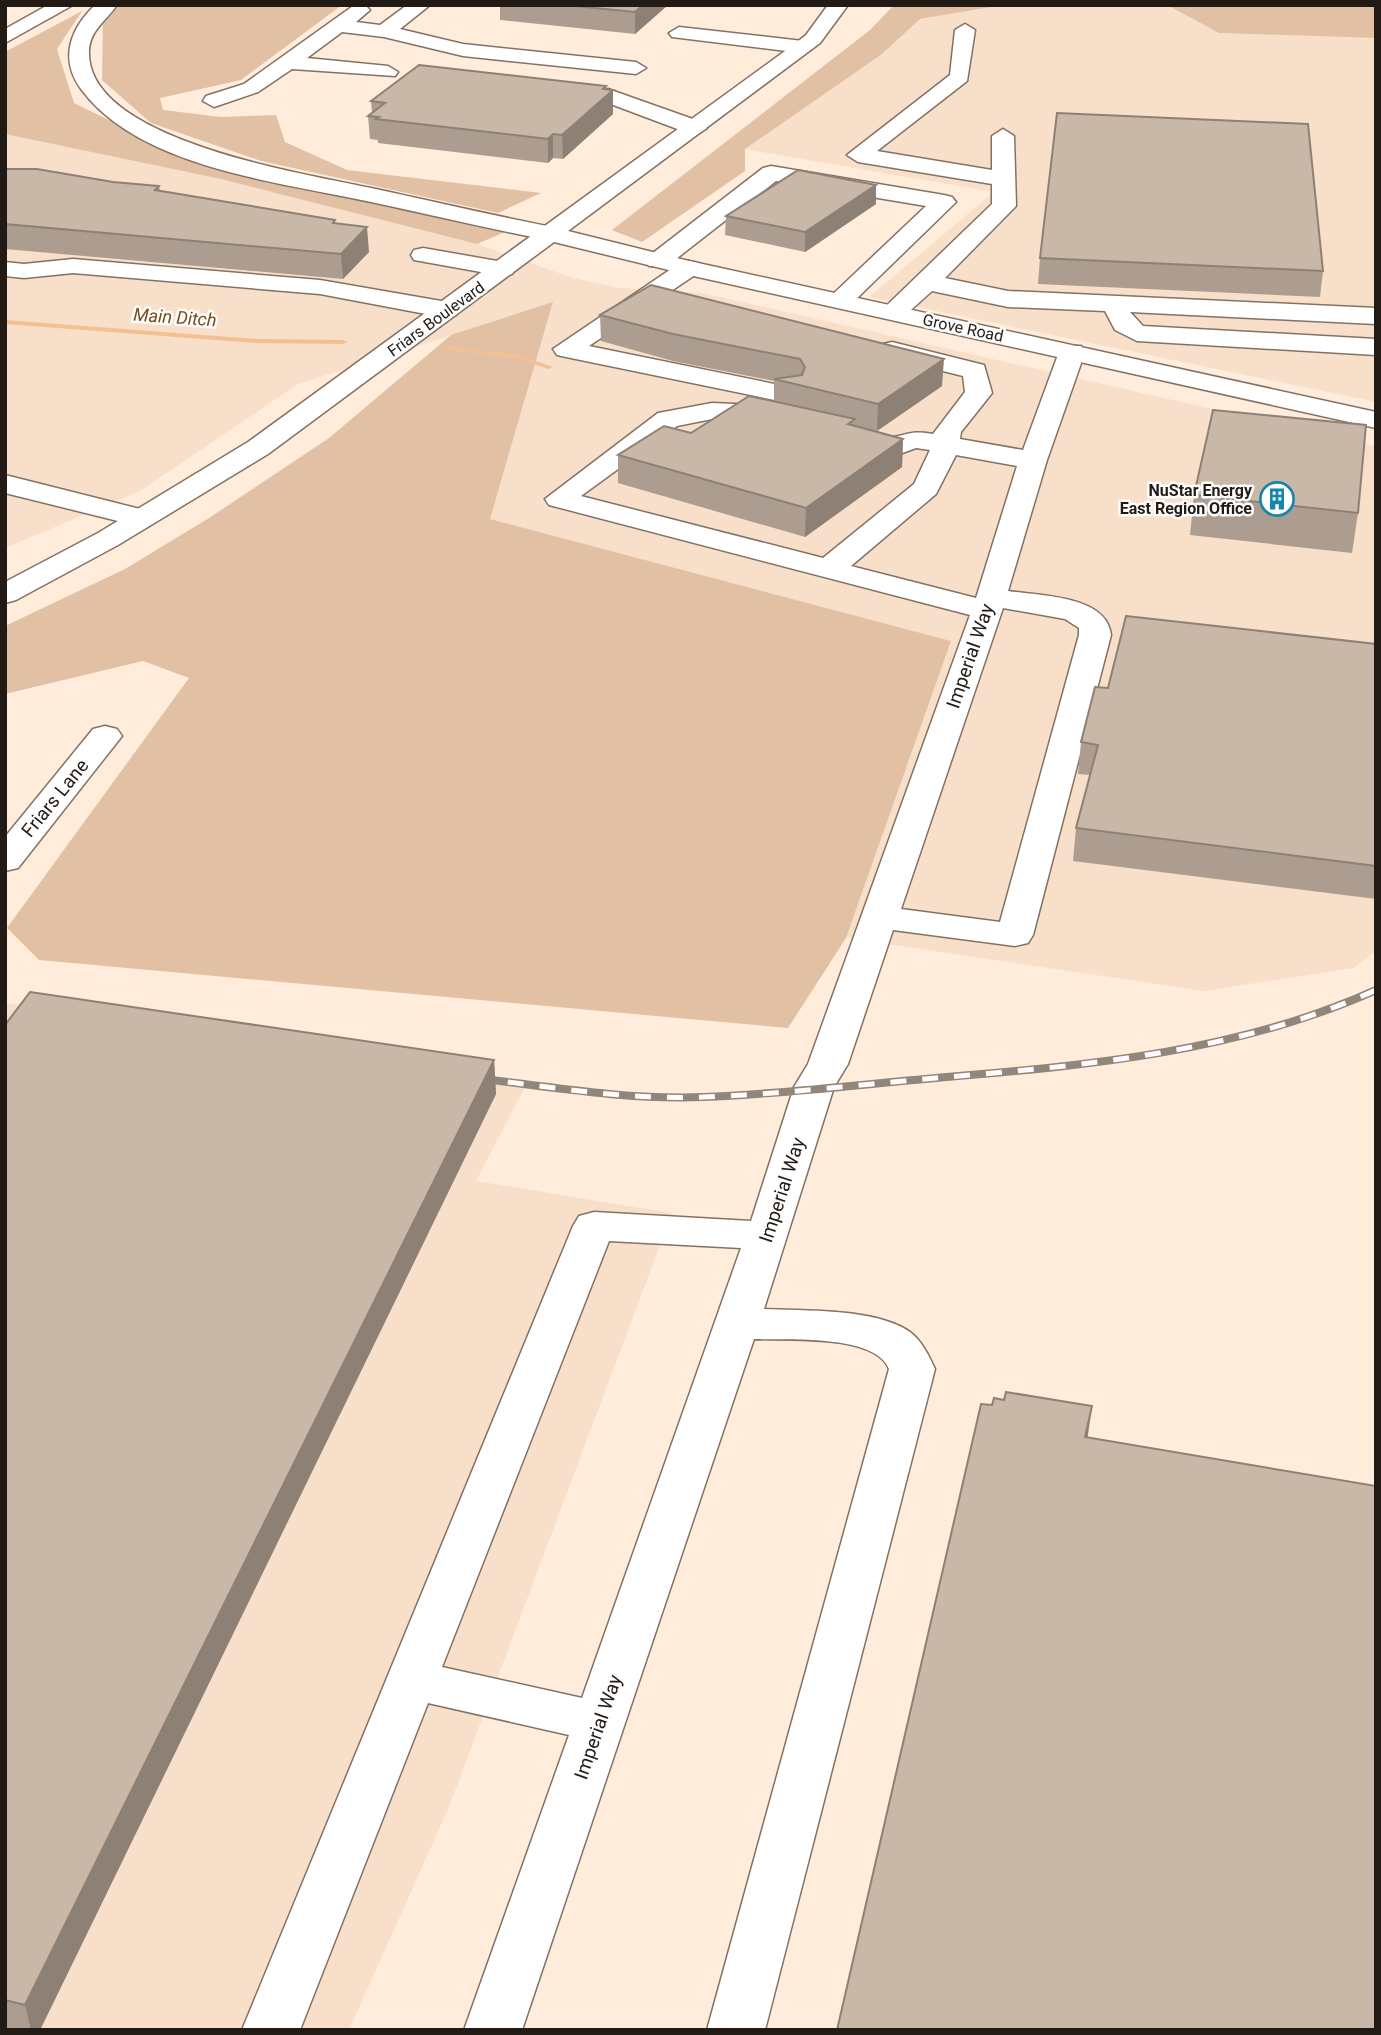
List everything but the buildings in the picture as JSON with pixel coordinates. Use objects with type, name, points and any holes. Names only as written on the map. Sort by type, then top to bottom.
[{"type":"main road","points":[[5,37],[63,5]]},
{"type":"main road","name":"Grove Road","points":[[107,5],[79,36],[77,62],[90,92],[128,122],[178,146],[239,166],[1376,420]]},
{"type":"main road","points":[[214,101],[251,88],[367,5]]},
{"type":"main road","points":[[384,31],[420,5]]},
{"type":"main road","name":"Friars Boulevard","points":[[5,594],[142,519],[258,448],[803,47],[813,39],[838,5]]},
{"type":"main road","points":[[338,26],[384,31],[463,50],[636,68]]},
{"type":"main road","points":[[965,30],[960,77],[858,155],[1002,179]]},
{"type":"main road","points":[[679,33],[803,47]]},
{"type":"main road","points":[[288,62],[388,72]]},
{"type":"main road","points":[[608,94],[696,128]]},
{"type":"main road","points":[[893,313],[1004,206],[1003,136]]},
{"type":"main road","points":[[658,261],[771,173],[944,202],[839,301]]},
{"type":"main road","points":[[423,255],[503,269]]},
{"type":"main road","points":[[5,269],[24,271],[74,266],[320,287],[447,310]]},
{"type":"main road","points":[[689,268],[667,297],[566,349],[819,419],[897,447],[912,439],[916,430],[909,425],[856,411]]},
{"type":"main road","points":[[927,282],[1008,299],[1376,316]]},
{"type":"main road","points":[[1116,304],[1118,319],[1124,327],[1137,333],[1376,347]]},
{"type":"main road","points":[[827,569],[926,488],[946,446],[947,430],[979,393],[975,371],[862,343]]},
{"type":"main road","name":"Imperial Way","points":[[493,2030],[738,1323],[814,1087],[828,1064],[1072,352]]},
{"type":"main road","points":[[819,419],[712,411],[668,419],[559,499],[827,569],[988,603],[1074,611],[1094,624],[1095,635],[1015,934],[879,918]]},
{"type":"main road","points":[[912,439],[1033,460]]},
{"type":"main road","points":[[5,484],[142,519]]},
{"type":"main road","name":"Friars Lane","points":[[5,860],[105,736]]},
{"type":"main road","points":[[271,2030],[594,1226],[767,1236]]},
{"type":"main road","points":[[736,2030],[912,1369],[905,1352],[884,1338],[838,1330],[738,1323]]},
{"type":"main road","points":[[412,1680],[599,1722]]},
{"type":"shaded area","points":[[121,5],[342,5],[241,80],[160,98],[163,110],[221,117],[276,115],[285,142],[347,170],[541,193],[498,213],[261,161],[151,123],[102,80],[103,17]]},
{"type":"shaded area","points":[[894,5],[1003,5],[920,19],[882,54],[745,149],[745,171],[642,242],[612,230],[870,30]]},
{"type":"shaded area","points":[[1003,5],[1167,5],[1219,33],[1376,38],[1376,402],[869,297],[994,192],[744,149],[882,54],[920,19]]},
{"type":"shaded area","points":[[1167,5],[1376,5],[1376,38],[1219,33]]},
{"type":"shaded area","points":[[82,11],[57,49],[74,103],[198,164],[505,232],[477,244],[221,179],[5,134],[5,52]]},
{"type":"shaded area","points":[[5,134],[221,179],[477,244],[573,278],[620,288],[702,293],[1376,446],[1376,951],[1354,968],[1204,991],[846,938],[951,641],[490,519],[553,303],[298,384],[140,491],[5,548]]},
{"type":"shaded area","points":[[553,302],[490,519],[951,641],[846,938],[788,1028],[39,960],[7,928],[189,678],[143,661],[5,694],[5,626],[125,569],[209,518],[329,438],[451,335]]},
{"type":"shaded area","points":[[8,1003],[525,1087],[476,1181],[672,1213],[449,1807],[349,2030],[5,2030],[5,1007]]},
{"type":"waterway","name":"Main Ditch","points":[[5,322],[256,341],[343,342]]},
{"type":"waterway","name":"Main Ditch","points":[[446,348],[515,356],[549,367]]},
{"type":"railway","points":[[476,1078],[646,1097],[703,1097],[764,1094],[1056,1067],[1165,1052],[1219,1041],[1325,1011],[1376,990]]},
{"type":"place","name":"NuStar Energy East Region Office","points":[[1277,499]]}]
